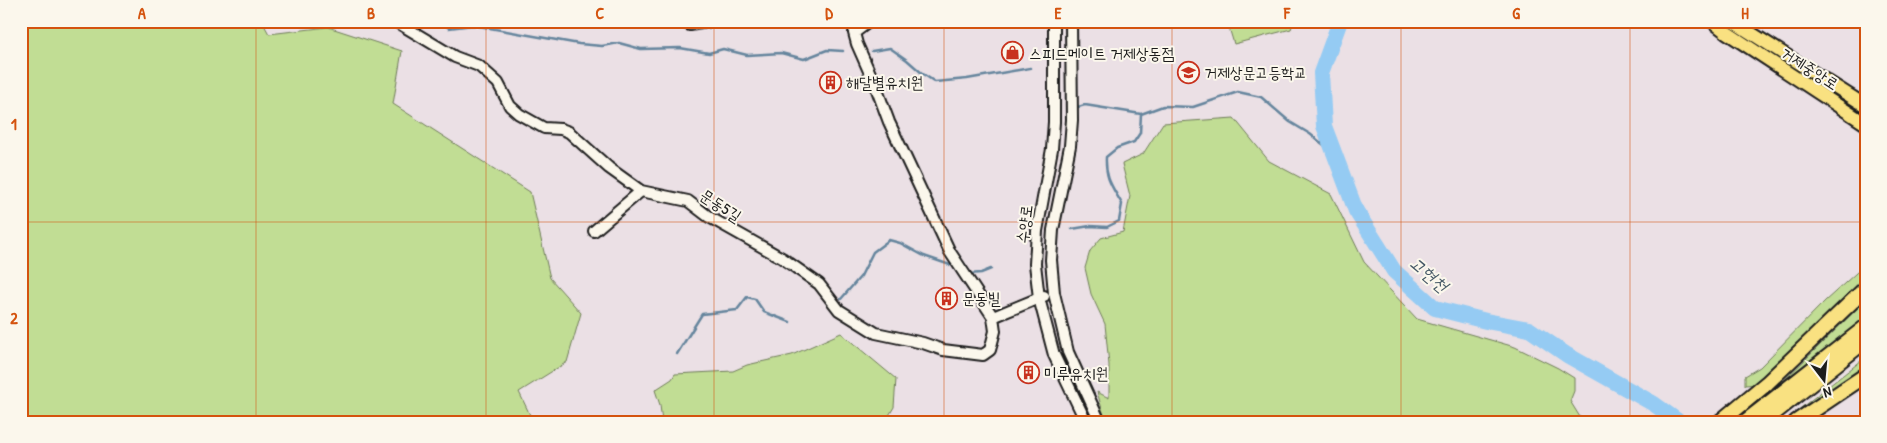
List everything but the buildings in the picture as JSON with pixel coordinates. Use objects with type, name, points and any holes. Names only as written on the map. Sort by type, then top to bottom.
[{"type":"highway","points":[[1720,422],[1767,383],[1866,288]]},
{"type":"highway","points":[[1763,422],[1784,399],[1866,327]]},
{"type":"highway","points":[[1746,422],[1784,399],[1866,340]]},
{"type":"highway","points":[[1796,422],[1866,375]]},
{"type":"main road","name":"거제중앙로","points":[[1712,21],[1866,124]]},
{"type":"main road","name":"거제중앙로","points":[[1732,21],[1862,102]]},
{"type":"street","name":"문동5길","points":[[395,21],[448,53],[480,66],[498,83],[510,106],[519,114],[544,128],[561,129],[569,132],[609,168],[641,191],[688,201],[709,217],[782,258],[819,284],[839,310],[876,333],[923,343],[943,350],[983,355],[990,350],[995,331],[993,317]]},
{"type":"street","points":[[681,21],[690,25],[712,21]]},
{"type":"street","points":[[870,21],[854,33],[889,122],[950,252],[993,317],[1054,293]]},
{"type":"street","name":"수양로","points":[[1054,21],[1054,122],[1052,149],[1037,231],[1035,264],[1039,298],[1054,355],[1083,412],[1086,422]]},
{"type":"street","points":[[1071,21],[1072,120],[1070,146],[1053,230],[1051,260],[1054,293],[1068,352],[1100,422]]},
{"type":"street","points":[[594,231],[641,191]]},
{"type":"green space","points":[[31,21],[262,21],[269,34],[328,27],[402,51],[393,104],[530,192],[550,278],[581,313],[567,362],[519,392],[531,417],[497,418],[490,422],[21,422],[21,34]]},
{"type":"green space","points":[[1227,21],[1294,21],[1291,29],[1234,44]]},
{"type":"green space","points":[[1234,118],[1269,161],[1331,194],[1364,262],[1417,319],[1515,347],[1558,368],[1574,378],[1574,391],[1570,401],[1583,422],[1106,422],[1097,392],[1109,398],[1109,365],[1105,324],[1091,294],[1085,268],[1090,251],[1101,238],[1123,232],[1130,196],[1122,164],[1143,154],[1163,123]]},
{"type":"green space","points":[[1866,264],[1866,283],[1759,384],[1745,385],[1745,376],[1760,367],[1825,301]]},
{"type":"green space","points":[[1866,300],[1866,322],[1773,392],[1773,391]]},
{"type":"green space","points":[[841,333],[896,379],[894,407],[885,422],[662,422],[660,405],[655,390],[672,379],[675,374],[733,371],[747,365],[792,355]]},
{"type":"green space","points":[[1866,357],[1866,368],[1797,413],[1797,411]]},
{"type":"waterway","points":[[439,21],[449,28],[473,25],[579,44],[602,46],[619,43],[641,49],[680,48],[709,53],[723,49],[747,55],[781,53],[804,59],[827,50],[843,51]]},
{"type":"waterway","name":"고현천","points":[[1340,21],[1321,73],[1324,126],[1356,211],[1394,271],[1435,308],[1486,321],[1529,329],[1567,355],[1654,404],[1679,422]]},
{"type":"waterway","points":[[872,51],[890,48],[935,82],[967,79],[1030,68]]},
{"type":"waterway","points":[[1078,107],[1085,105],[1141,114],[1163,106],[1193,107],[1238,92],[1261,97],[1290,122],[1310,134],[1334,153]]},
{"type":"waterway","points":[[1072,229],[1090,226],[1107,227],[1119,221],[1122,204],[1108,177],[1106,157],[1117,148],[1134,142],[1140,133],[1141,114]]},
{"type":"waterway","points":[[841,299],[861,276],[873,252],[889,240],[900,243],[924,256],[950,265]]},
{"type":"waterway","points":[[969,274],[981,273],[991,269]]},
{"type":"waterway","points":[[677,354],[702,314],[737,310],[747,297],[755,299],[764,312],[790,322]]},
{"type":"place","name":"스피드메이트 거제상동점","points":[[1013,53]]},
{"type":"place","name":"거제상문고등학교","points":[[1188,72]]},
{"type":"place","name":"해달별유치원","points":[[830,82]]},
{"type":"place","name":"문동빌","points":[[946,298]]},
{"type":"place","name":"미루유치원","points":[[1028,373]]}]
